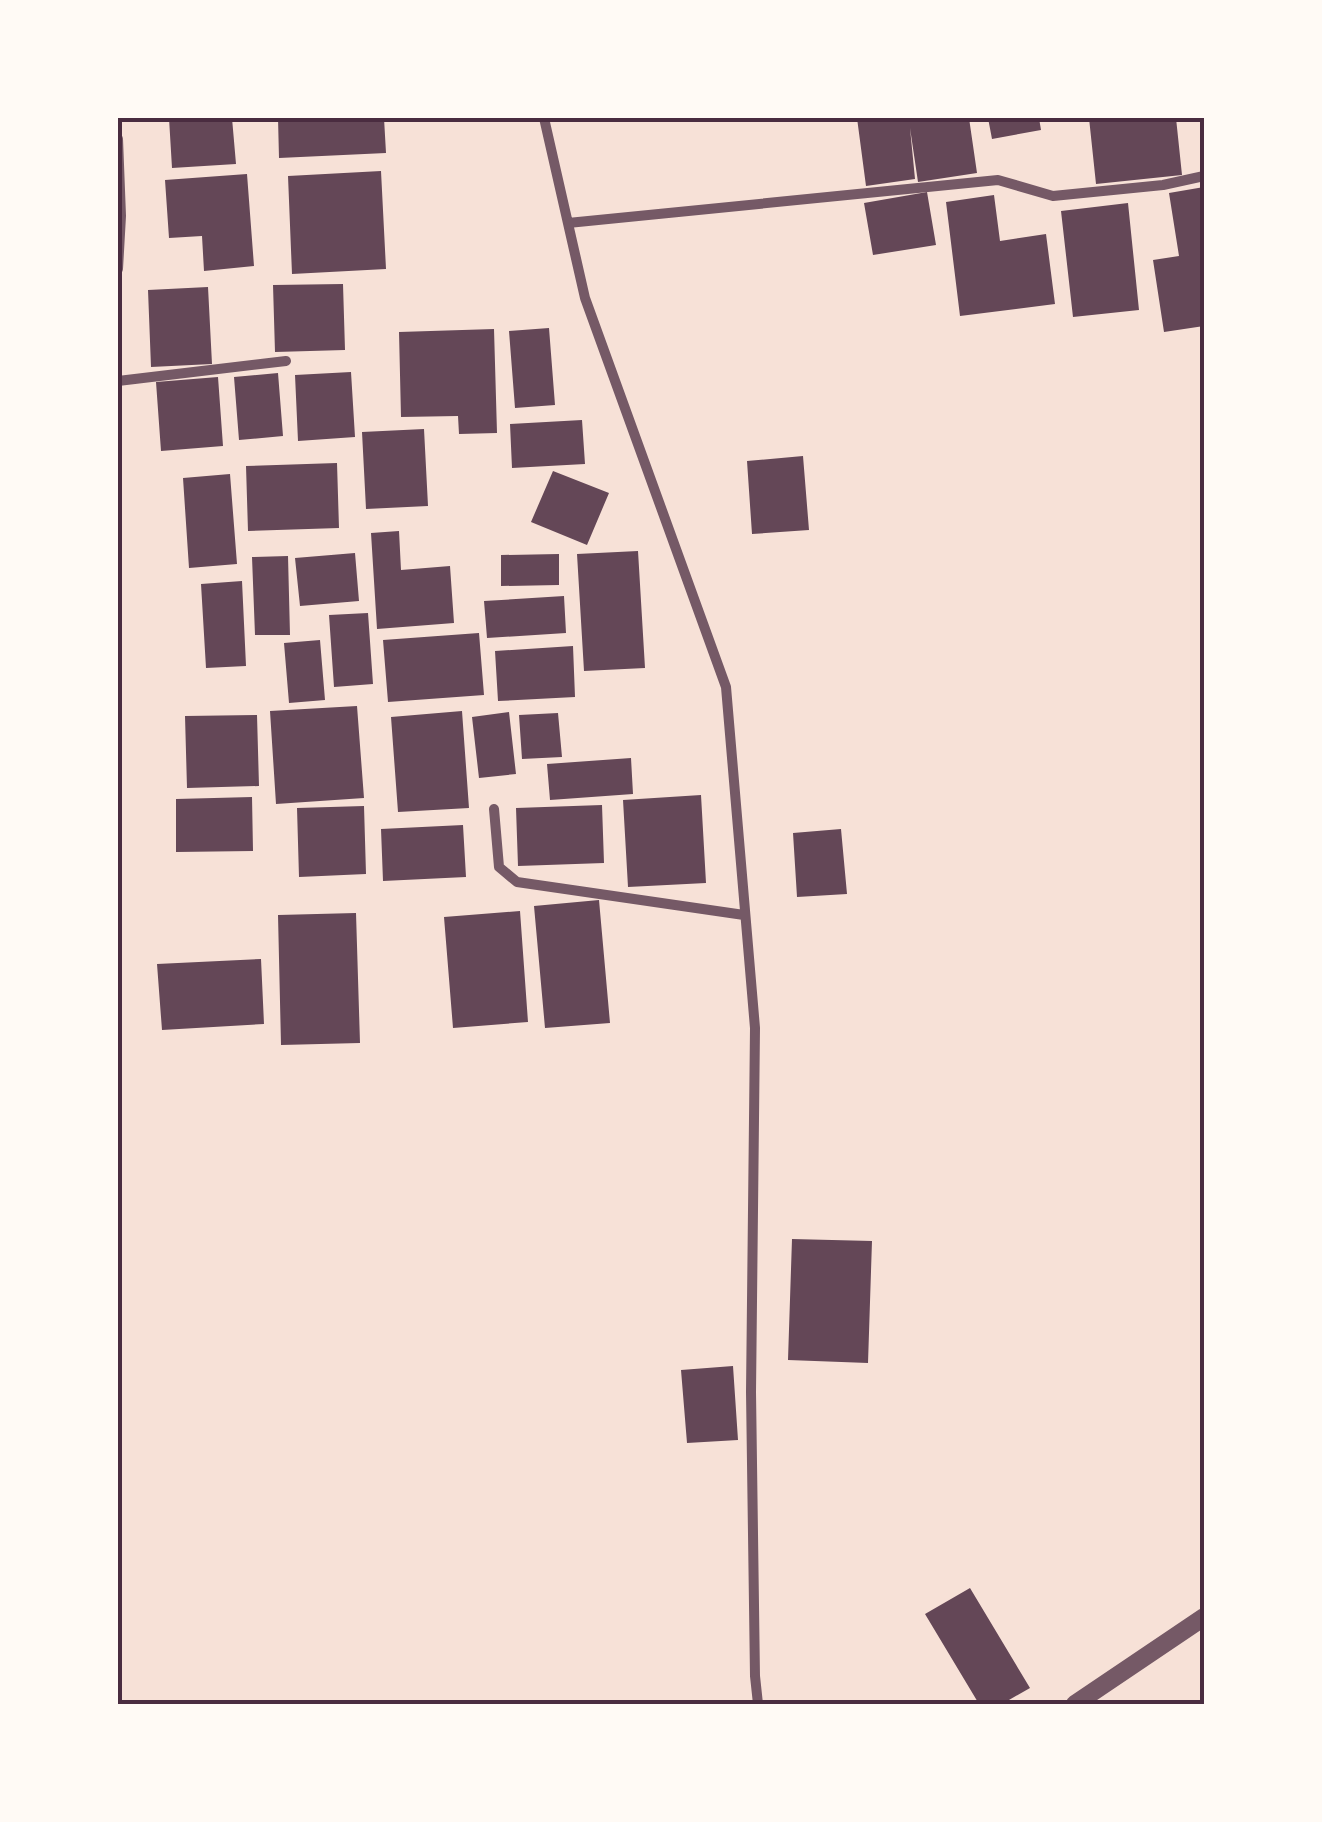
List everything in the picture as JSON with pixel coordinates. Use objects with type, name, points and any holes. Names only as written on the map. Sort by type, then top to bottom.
[{"type":"street","points":[[544,118],[585,298],[726,687],[755,1028],[751,1392],[758,1704]]},
{"type":"street","points":[[118,140],[118,269]]},
{"type":"street","points":[[568,223],[998,180],[1053,196],[1163,185],[1204,176]]},
{"type":"street","points":[[118,380],[286,361]]},
{"type":"street","points":[[494,809],[499,867],[517,882],[744,915]]},
{"type":"street","points":[[1074,1704],[1204,1618]]},
{"type":"building","points":[[169,118],[232,118],[236,164],[172,168]]},
{"type":"building","points":[[278,118],[384,118],[386,153],[279,158]]},
{"type":"building","points":[[857,118],[969,118],[977,173],[918,182],[910,128],[915,179],[866,186]]},
{"type":"building","points":[[988,118],[1039,118],[1041,130],[992,139]]},
{"type":"building","points":[[1089,118],[1176,118],[1182,175],[1096,184]]},
{"type":"building","points":[[381,171],[386,269],[292,274],[288,176]]},
{"type":"building","points":[[247,174],[254,266],[204,271],[202,236],[169,238],[165,180]]},
{"type":"building","points":[[1204,187],[1204,326],[1164,332],[1153,260],[1179,256],[1169,193]]},
{"type":"building","points":[[927,192],[936,245],[873,255],[864,203]]},
{"type":"building","points":[[994,195],[1000,241],[1046,234],[1055,304],[960,316],[946,202]]},
{"type":"building","points":[[1128,203],[1139,310],[1073,317],[1061,211]]},
{"type":"building","points":[[343,284],[345,350],[275,352],[273,285]]},
{"type":"building","points":[[208,287],[212,364],[151,367],[148,290]]},
{"type":"building","points":[[549,328],[555,405],[515,408],[509,331]]},
{"type":"building","points":[[494,329],[497,433],[459,434],[458,416],[401,417],[399,332]]},
{"type":"building","points":[[351,372],[355,437],[298,441],[295,375]]},
{"type":"building","points":[[278,373],[283,436],[239,440],[234,377]]},
{"type":"building","points":[[218,377],[223,446],[161,451],[156,382]]},
{"type":"building","points":[[582,420],[585,464],[512,468],[510,424]]},
{"type":"building","points":[[424,429],[428,506],[366,509],[362,432]]},
{"type":"building","points":[[803,456],[809,530],[752,534],[747,461]]},
{"type":"building","points":[[337,463],[339,528],[248,531],[246,466]]},
{"type":"building","points":[[553,471],[609,493],[587,545],[531,522]]},
{"type":"building","points":[[230,474],[237,564],[189,568],[183,478]]},
{"type":"building","points":[[399,531],[401,570],[450,566],[454,623],[377,629],[371,533]]},
{"type":"building","points":[[638,551],[645,668],[584,671],[577,554]]},
{"type":"building","points":[[355,553],[359,601],[300,606],[295,558]]},
{"type":"building","points":[[559,554],[559,585],[501,586],[501,555]]},
{"type":"building","points":[[288,556],[290,635],[255,635],[252,557]]},
{"type":"building","points":[[242,581],[246,666],[206,668],[201,584]]},
{"type":"building","points":[[564,596],[566,633],[487,638],[484,601]]},
{"type":"building","points":[[368,613],[373,684],[334,687],[329,615]]},
{"type":"building","points":[[479,633],[484,695],[388,702],[383,640]]},
{"type":"building","points":[[320,640],[325,700],[289,703],[284,643]]},
{"type":"building","points":[[573,646],[575,697],[498,701],[495,651]]},
{"type":"building","points":[[357,706],[364,798],[276,804],[270,711]]},
{"type":"building","points":[[462,711],[469,808],[398,812],[391,717]]},
{"type":"building","points":[[509,712],[516,774],[479,778],[472,717]]},
{"type":"building","points":[[558,713],[562,757],[522,759],[519,715]]},
{"type":"building","points":[[257,715],[259,786],[187,788],[185,716]]},
{"type":"building","points":[[631,758],[633,794],[550,800],[547,764]]},
{"type":"building","points":[[701,795],[706,883],[628,887],[623,800]]},
{"type":"building","points":[[252,797],[253,851],[176,852],[176,799]]},
{"type":"building","points":[[602,805],[604,863],[518,866],[516,808]]},
{"type":"building","points":[[364,806],[366,874],[299,877],[297,808]]},
{"type":"building","points":[[463,825],[466,877],[383,881],[381,829]]},
{"type":"building","points":[[841,829],[847,894],[797,897],[793,833]]},
{"type":"building","points":[[599,900],[610,1023],[545,1028],[534,906]]},
{"type":"building","points":[[520,911],[528,1022],[453,1028],[444,917]]},
{"type":"building","points":[[356,913],[360,1043],[281,1045],[278,915]]},
{"type":"building","points":[[261,959],[264,1024],[162,1030],[157,964]]},
{"type":"building","points":[[792,1239],[872,1241],[868,1363],[788,1360]]},
{"type":"building","points":[[733,1366],[738,1440],[687,1443],[681,1370]]},
{"type":"building","points":[[970,1588],[1030,1688],[1002,1704],[979,1704],[925,1614]]}]
